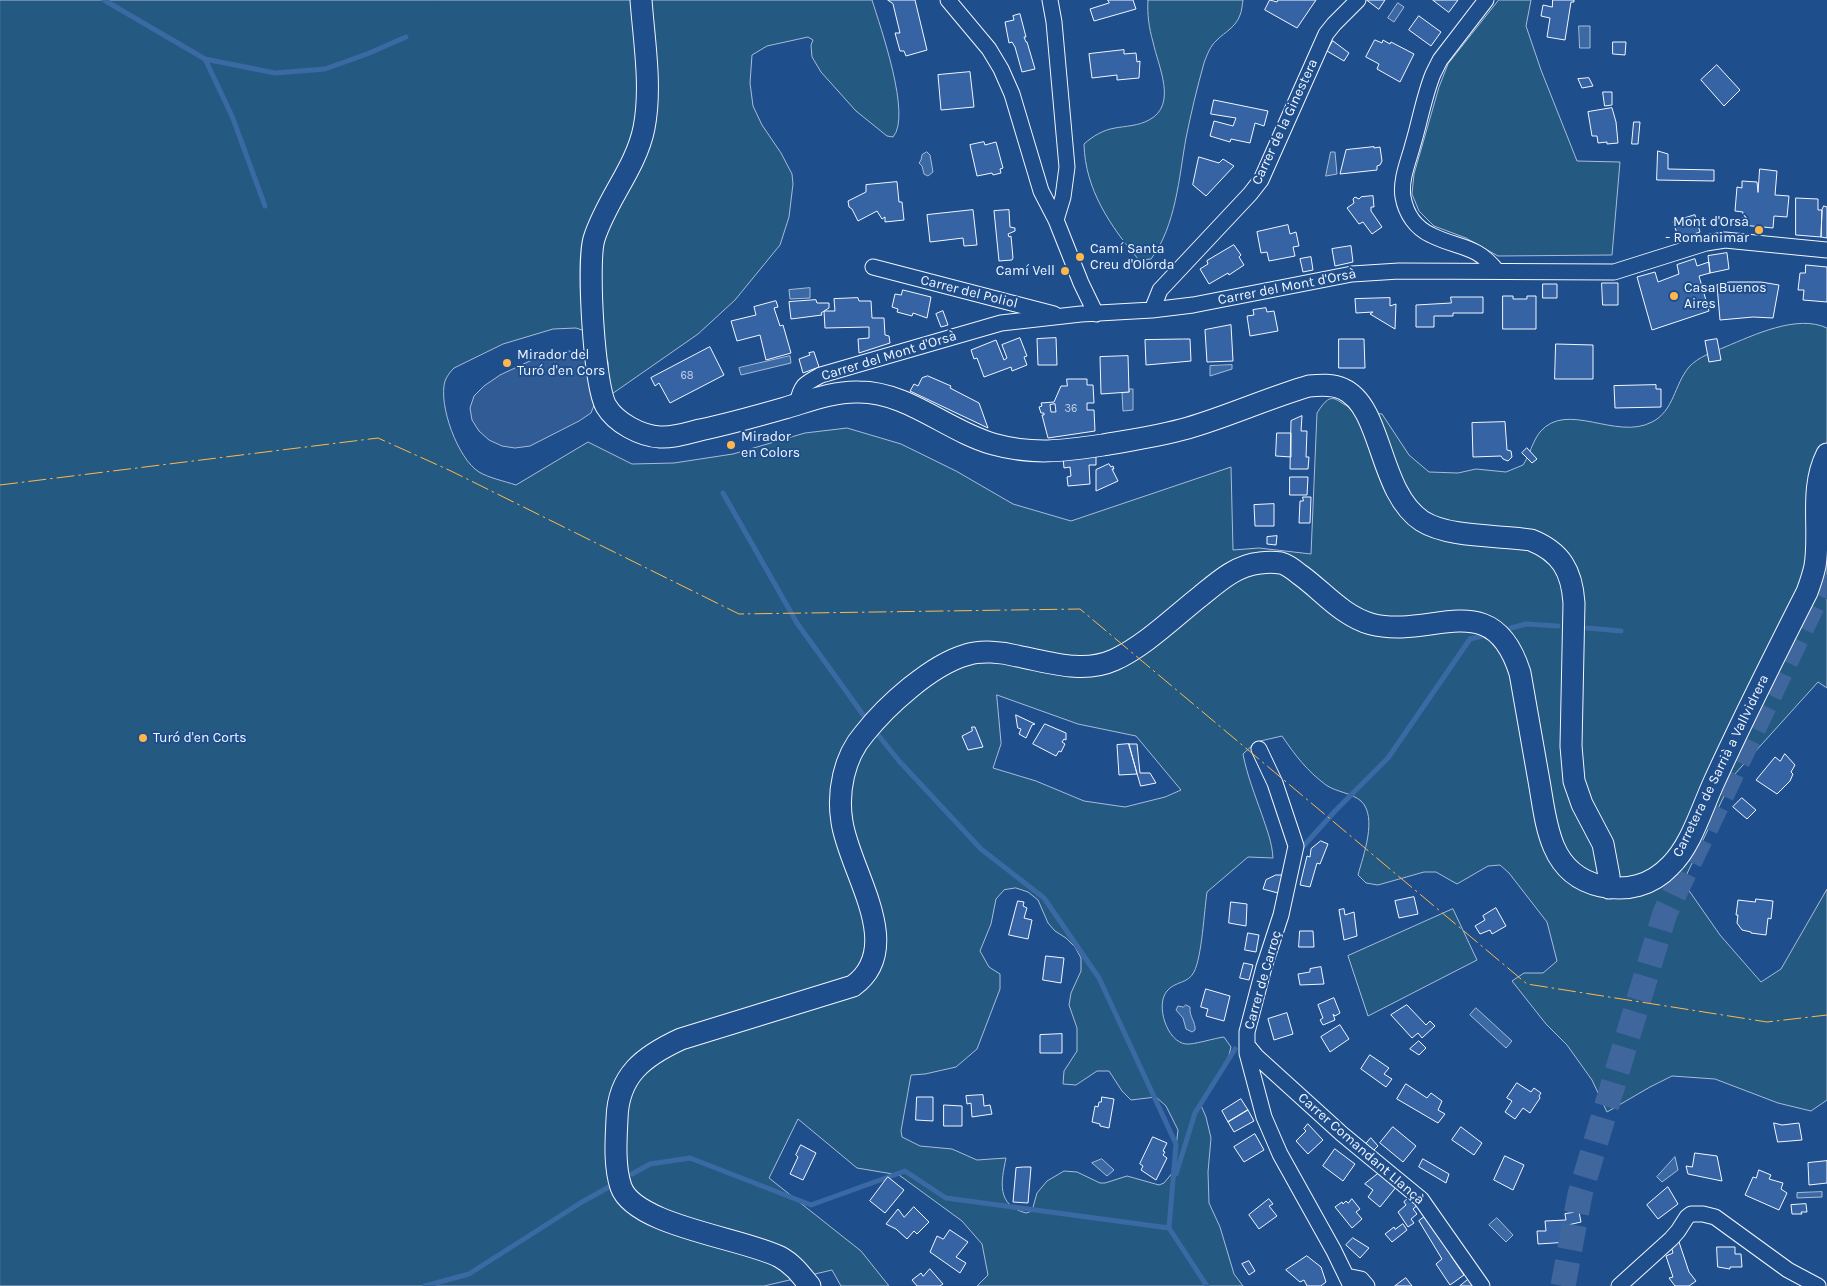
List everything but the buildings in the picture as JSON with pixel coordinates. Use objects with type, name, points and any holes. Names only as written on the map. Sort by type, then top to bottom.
[{"type":"main road","points":[[641,0],[646,74],[644,128],[635,156],[598,227],[591,254],[597,377],[606,406],[616,417],[633,429],[647,434],[661,437],[677,436],[733,423],[831,394],[856,391],[876,393],[894,398],[970,435],[992,443],[1043,452],[1154,436],[1188,428],[1309,386],[1328,385],[1344,389],[1357,399],[1367,415],[1398,494],[1408,508],[1420,519],[1432,527],[1451,531],[1531,540],[1543,545],[1554,554],[1570,576],[1574,603],[1572,746],[1574,781],[1582,804],[1603,844],[1609,876],[1609,888]]},
{"type":"main road","name":"Carretera de Sarrià a Vallvidrera","points":[[810,1286],[796,1269],[782,1258],[764,1250],[668,1222],[645,1212],[628,1200],[621,1187],[617,1164],[617,1113],[624,1086],[631,1073],[642,1062],[664,1047],[681,1039],[853,986],[868,972],[877,946],[876,934],[870,908],[842,823],[842,782],[855,746],[864,733],[909,689],[931,672],[966,655],[989,653],[1016,655],[1043,662],[1077,667],[1093,666],[1112,661],[1140,644],[1225,576],[1244,566],[1278,562],[1288,566],[1353,617],[1371,624],[1392,627],[1461,621],[1474,622],[1489,627],[1501,635],[1514,654],[1520,673],[1546,819],[1554,847],[1570,872],[1594,884],[1609,888],[1627,888],[1644,884],[1670,866],[1683,849],[1807,592],[1815,566],[1817,484],[1827,454]]},
{"type":"street","points":[[948,0],[989,49],[1012,94],[1041,191],[1056,220],[1080,284],[1096,314]]},
{"type":"street","points":[[1050,0],[1054,22],[1067,167],[1063,197],[1056,220]]},
{"type":"street","name":"Carrer de la Ginestera","points":[[1152,310],[1160,290],[1261,180],[1326,34],[1358,0]]},
{"type":"street","points":[[1486,0],[1440,60],[1434,74],[1407,167],[1402,194],[1407,211],[1418,227],[1442,240],[1473,250],[1487,259],[1497,272]]},
{"type":"street","name":"Carrer del Mont d'Orsà","points":[[797,404],[804,384],[821,375],[1000,323],[1193,305],[1352,274],[1399,271],[1614,272],[1706,243],[1724,240],[1827,250]]},
{"type":"street","name":"Carrer del Poliol","points":[[873,267],[1064,316]]},
{"type":"street","name":"Carrer de Carroç","points":[[1260,749],[1296,846],[1279,922],[1264,967],[1247,1032],[1247,1045],[1252,1075],[1264,1117],[1280,1154],[1349,1281]]},
{"type":"street","name":"Carrer Comandant Llançà","points":[[1247,1045],[1256,1056],[1342,1134],[1421,1199],[1482,1286]]},
{"type":"street","points":[[1619,1286],[1671,1239],[1687,1217],[1697,1214],[1715,1217],[1788,1270],[1818,1286]]},
{"type":"street","points":[[1349,1281],[1361,1279],[1367,1286]]},
{"type":"shaded area","points":[[0,0],[872,0],[893,70],[897,91],[898,126],[893,137],[887,136],[856,111],[821,72],[812,57],[811,45],[813,40],[808,37],[767,46],[752,55],[750,83],[753,106],[762,125],[781,153],[792,174],[793,184],[789,217],[780,245],[735,300],[698,334],[609,396],[608,362],[601,346],[582,330],[576,328],[553,329],[503,344],[454,368],[449,374],[445,381],[444,404],[451,431],[464,456],[479,472],[516,485],[588,442],[632,464],[674,463],[733,454],[805,433],[847,428],[901,444],[956,471],[1013,504],[1071,521],[1231,467],[1233,550],[1259,548],[1311,554],[1317,413],[1327,400],[1335,399],[1348,407],[1382,414],[1409,455],[1429,472],[1458,473],[1476,469],[1506,472],[1523,465],[1537,436],[1551,423],[1564,420],[1578,420],[1623,427],[1638,427],[1652,422],[1665,411],[1684,374],[1693,363],[1701,358],[1749,337],[1776,328],[1802,323],[1815,324],[1827,328],[1827,688],[1818,682],[1734,775],[1683,882],[1720,935],[1761,982],[1781,969],[1827,889],[1827,1100],[1811,1111],[1778,1103],[1715,1079],[1672,1076],[1607,1112],[1592,1080],[1567,1045],[1546,1024],[1512,981],[1524,973],[1543,973],[1557,961],[1547,922],[1509,873],[1500,865],[1488,866],[1457,884],[1436,872],[1424,872],[1378,885],[1366,883],[1358,875],[1368,837],[1369,826],[1366,808],[1357,798],[1330,787],[1319,780],[1282,736],[1256,742],[1243,754],[1269,836],[1273,858],[1248,857],[1207,892],[1197,965],[1188,979],[1167,991],[1162,1005],[1168,1030],[1179,1042],[1189,1044],[1224,1037],[1231,1047],[1226,1062],[1200,1103],[1206,1117],[1211,1138],[1208,1172],[1209,1203],[1220,1227],[1234,1274],[1243,1286],[977,1286],[988,1275],[982,1244],[962,1221],[899,1175],[857,1168],[798,1119],[769,1178],[861,1251],[889,1286],[841,1286],[832,1270],[764,1286],[0,1286]],"holes":[[[997,695],[1078,724],[1136,736],[1181,790],[1165,797],[1125,807],[1084,801],[1036,781],[993,768],[1001,744]],[[1016,888],[1028,892],[1038,900],[1048,923],[1075,947],[1081,958],[1081,971],[1071,993],[1069,1005],[1077,1028],[1077,1051],[1064,1071],[1063,1084],[1076,1085],[1097,1071],[1109,1071],[1122,1091],[1131,1100],[1156,1097],[1166,1106],[1178,1130],[1173,1172],[1164,1183],[1159,1185],[1127,1176],[1100,1183],[1077,1172],[1064,1171],[1047,1181],[1037,1193],[1032,1211],[1026,1213],[1016,1209],[1005,1198],[1002,1184],[1006,1158],[977,1160],[952,1149],[920,1146],[902,1137],[901,1131],[911,1075],[956,1067],[977,1049],[1000,989],[1000,974],[989,967],[980,951],[991,924],[996,899],[1004,890]]]},
{"type":"shaded area","points":[[1148,0],[1243,0],[1238,19],[1212,45],[1204,63],[1188,129],[1175,201],[1166,232],[1151,259],[1139,260],[1118,234],[1094,192],[1085,161],[1084,144],[1106,130],[1145,122],[1158,113],[1163,105],[1164,84],[1149,26]]},
{"type":"shaded area","points":[[1499,0],[1531,0],[1526,26],[1541,70],[1577,161],[1620,162],[1612,255],[1498,256],[1466,238],[1434,226],[1419,211],[1412,194],[1414,174],[1439,87],[1448,64]]},
{"type":"shaded area","points":[[1398,3],[1404,7],[1394,22],[1388,18]]},
{"type":"shaded area","points":[[1579,26],[1590,26],[1590,48],[1580,48]]},
{"type":"shaded area","points":[[927,152],[930,155],[933,172],[928,176],[924,174],[919,163],[922,155]]},
{"type":"shaded area","points":[[1331,152],[1335,152],[1337,174],[1326,176]]},
{"type":"shaded area","points":[[810,288],[810,298],[790,299],[789,290]]},
{"type":"shaded area","points":[[569,351],[588,356],[596,400],[591,413],[530,446],[515,448],[502,446],[489,440],[479,431],[472,420],[470,408],[474,396],[484,386],[500,375],[532,360],[552,353]]},
{"type":"shaded area","points":[[790,356],[791,363],[741,375],[739,368]]},
{"type":"shaded area","points":[[1232,365],[1232,369],[1210,376],[1210,366]]},
{"type":"shaded area","points":[[1129,389],[1133,389],[1133,410],[1123,411],[1122,393],[1129,392]]},
{"type":"shaded area","points":[[1453,909],[1477,960],[1368,1016],[1348,956]]},
{"type":"shaded area","points":[[1186,1005],[1190,1007],[1190,1014],[1194,1024],[1195,1030],[1192,1032],[1186,1029],[1183,1018],[1176,1010],[1178,1006],[1183,1007]]},
{"type":"shaded area","points":[[1476,1008],[1512,1041],[1506,1048],[1470,1015]]},
{"type":"shaded area","points":[[1675,1157],[1678,1170],[1662,1182],[1657,1177]]},
{"type":"shaded area","points":[[1102,1159],[1114,1170],[1107,1176],[1092,1163]]},
{"type":"shaded area","points":[[1822,1192],[1822,1197],[1797,1198],[1797,1193]]},
{"type":"shaded area","points":[[1497,1218],[1513,1235],[1506,1242],[1489,1225]]},
{"type":"waterway","points":[[104,0],[205,59],[275,73],[325,69],[406,37]]},
{"type":"waterway","points":[[205,59],[232,116],[265,206]]},
{"type":"waterway","points":[[723,493],[797,623],[864,716]]},
{"type":"waterway","points":[[1511,628],[1526,624],[1558,626]]},
{"type":"waterway","points":[[1587,628],[1621,631]]},
{"type":"waterway","points":[[1300,850],[1336,810],[1388,758],[1470,639],[1482,636]]},
{"type":"waterway","points":[[879,736],[899,761],[981,849],[1044,898],[1099,978],[1176,1144],[1169,1228],[1207,1286]]},
{"type":"waterway","points":[[1176,1174],[1195,1113],[1235,1049]]},
{"type":"waterway","points":[[632,1174],[650,1164],[690,1158],[811,1205],[905,1171],[946,1198],[1169,1228]]},
{"type":"waterway","points":[[425,1286],[469,1274],[582,1202],[609,1187]]},
{"type":"tunnel","points":[[1563,1286],[1580,1194],[1665,913],[1827,575]]},
{"type":"power","points":[[0,485],[378,438],[451,471],[739,614],[1080,609],[1527,984],[1767,1022],[1827,1015]]},
{"type":"place","name":"Mont d'Orsà - Romanimar","points":[[1759,230]]},
{"type":"place","name":"Camí Santa Creu d'Olorda","points":[[1080,257]]},
{"type":"place","name":"Camí Vell","points":[[1065,271]]},
{"type":"place","name":"Casa Buenos Aires","points":[[1674,296]]},
{"type":"place","name":"Mirador del Turó d'en Cors","points":[[507,363]]},
{"type":"place","name":"Mirador en Colors","points":[[731,445]]},
{"type":"place","name":"Turó d'en Corts","points":[[143,738]]}]
